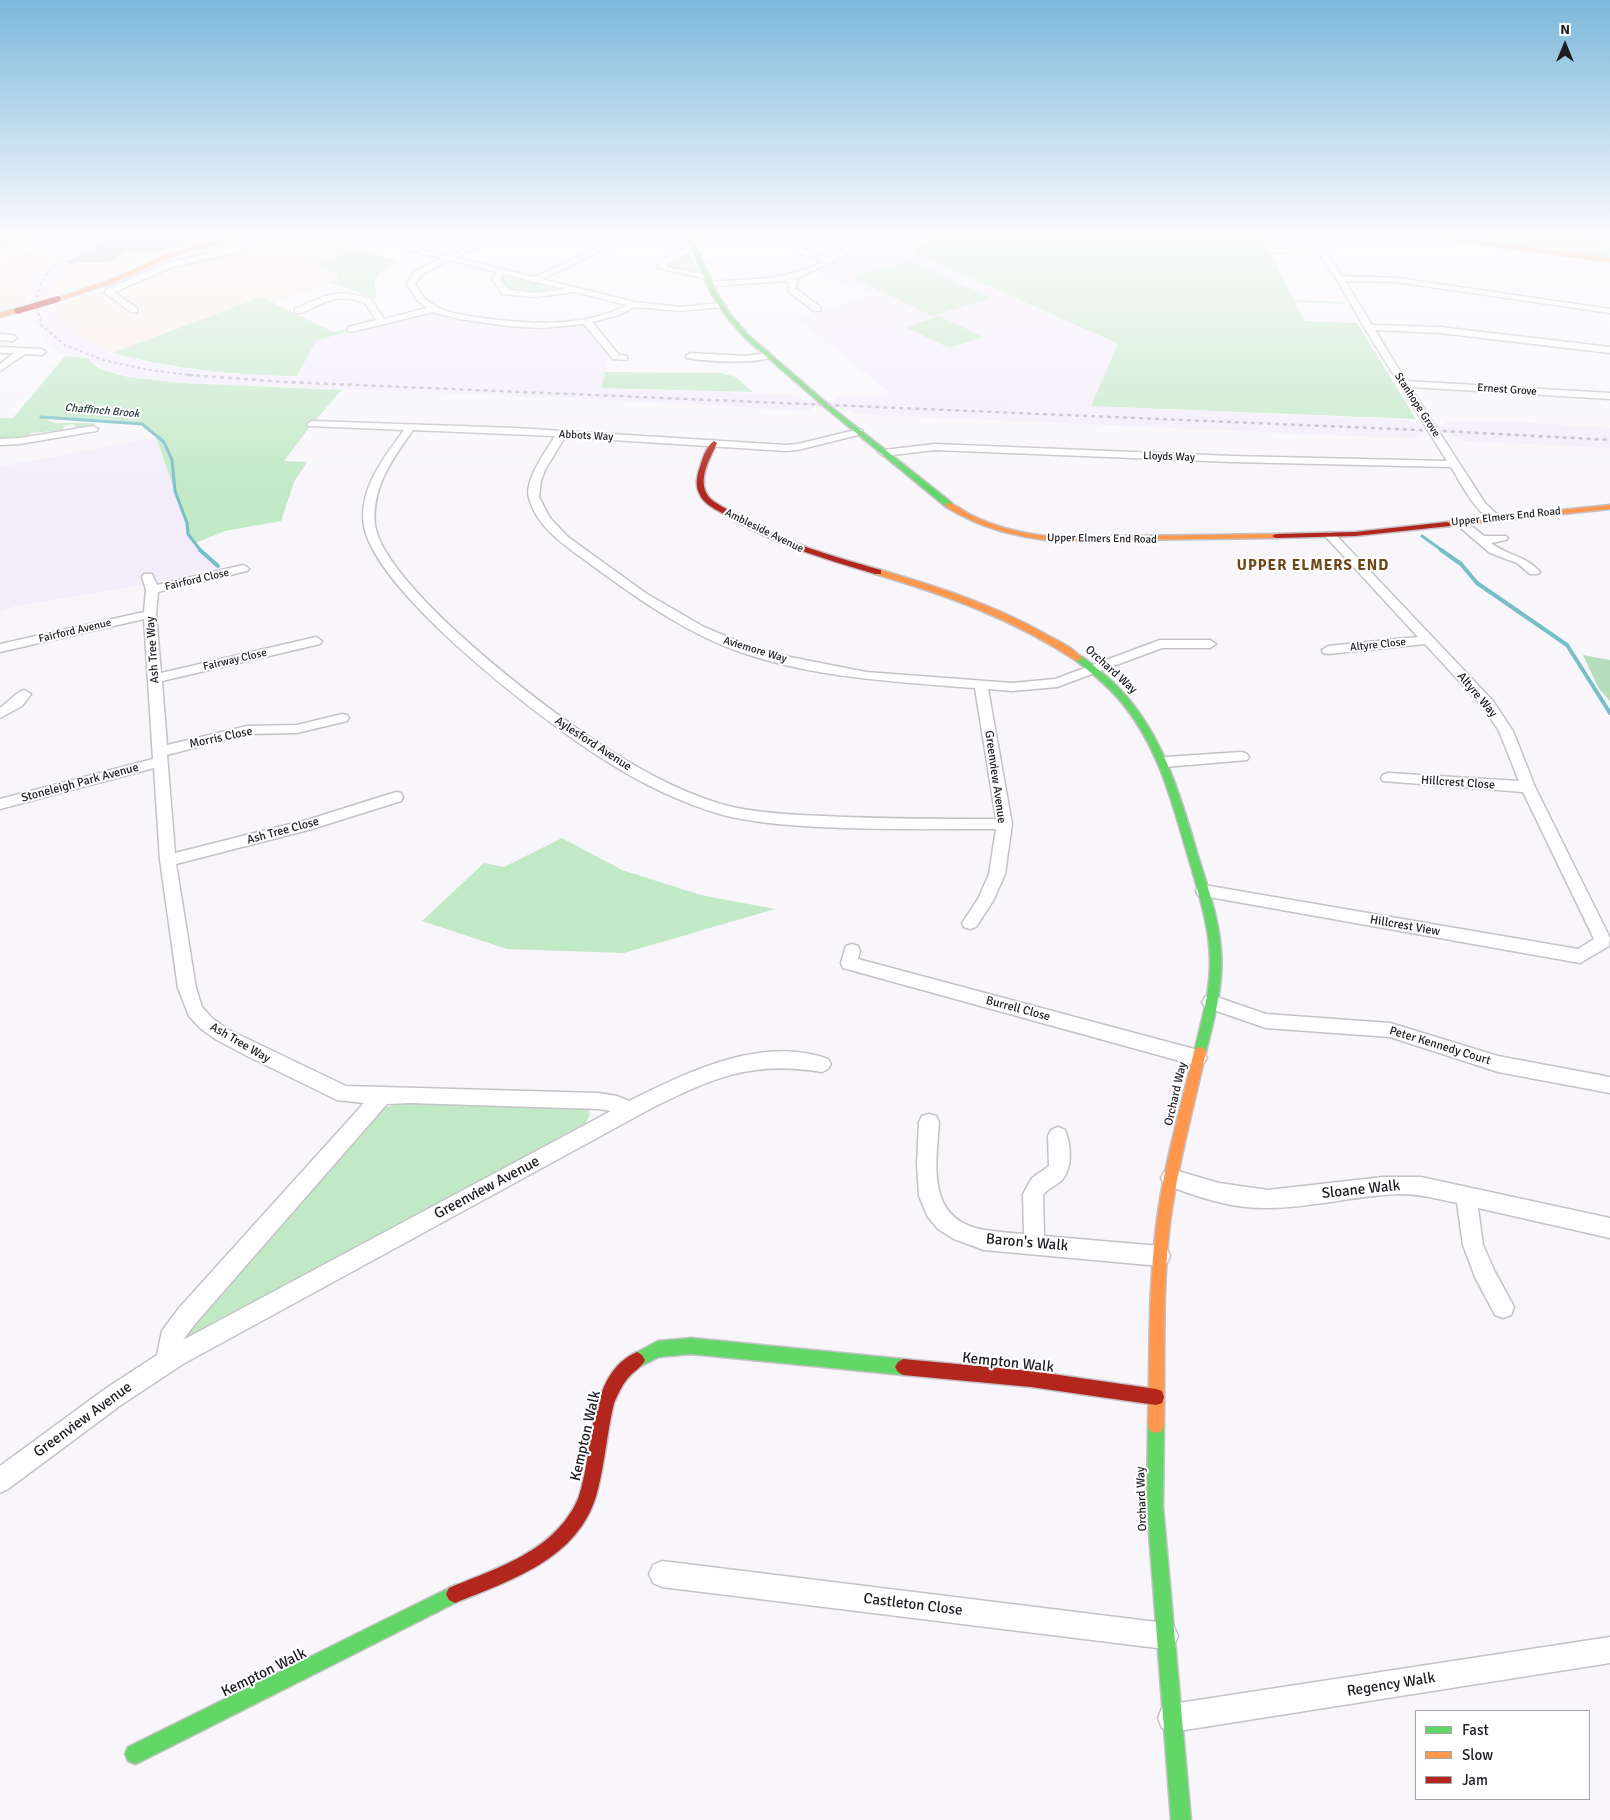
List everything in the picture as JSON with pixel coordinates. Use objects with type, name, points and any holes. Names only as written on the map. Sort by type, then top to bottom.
[{"type":"street","points":[[351,329],[378,322]]},
{"type":"street","points":[[489,322],[549,326],[579,322]]},
{"type":"street","points":[[587,322],[616,357],[624,358]]},
{"type":"street","name":"Upper Elmers End Road","points":[[734,322],[768,356],[859,432],[970,518],[994,528],[1024,535],[1057,539],[1117,540],[1330,535],[1376,532],[1610,507]]},
{"type":"street","name":"Stanhope Grove","points":[[1365,322],[1481,505],[1495,518]]},
{"type":"street","points":[[1368,327],[1440,330],[1610,350]]},
{"type":"street","points":[[0,337],[13,338]]},
{"type":"street","points":[[0,350],[42,352]]},
{"type":"street","points":[[0,368],[24,351]]},
{"type":"street","points":[[690,356],[745,359],[768,356]]},
{"type":"street","name":"Ernest Grove","points":[[1403,384],[1610,396]]},
{"type":"street","name":"Abbots Way","points":[[312,424],[411,427],[792,448],[859,432]]},
{"type":"street","name":"Aylesford Avenue","points":[[411,427],[381,470],[373,486],[370,529],[377,549],[391,570],[440,623],[537,706],[566,728],[608,756],[664,786],[723,809],[750,816],[866,824],[1004,824]]},
{"type":"street","points":[[0,442],[93,429]]},
{"type":"street","name":"Aviemore Way","points":[[561,435],[540,470],[536,481],[534,497],[545,519],[564,540],[618,581],[650,602],[718,639],[759,654],[829,670],[866,676],[1012,687],[1056,683],[1160,644],[1210,644]]},
{"type":"street","name":"Ambleside Avenue","points":[[714,443],[700,483],[700,491],[704,497],[733,517],[789,544],[811,553],[853,565]]},
{"type":"street","name":"Lloyds Way","points":[[884,452],[936,447],[1232,459],[1454,464]]},
{"type":"street","points":[[1460,522],[1494,551],[1521,560],[1534,572]]},
{"type":"street","name":"Altyre Way","points":[[1330,535],[1488,704],[1506,731],[1528,787],[1603,941]]},
{"type":"street","points":[[1482,540],[1502,538]]},
{"type":"street","name":"Orchard Way","points":[[853,565],[937,592],[1022,624],[1060,645],[1093,669],[1117,690],[1135,711],[1156,742],[1165,762],[1204,891],[1217,951],[1216,976],[1164,1213],[1160,1256],[1156,1398],[1155,1507],[1181,1820]]},
{"type":"street","name":"Fairford Close","points":[[150,584],[243,569]]},
{"type":"street","name":"Ash Tree Way","points":[[150,584],[154,679],[168,860],[187,988],[195,1011],[206,1023],[221,1034],[335,1091],[354,1095],[599,1101],[617,1104],[629,1111]]},
{"type":"street","name":"Fairford Avenue","points":[[0,648],[150,614]]},
{"type":"street","name":"Altyre Close","points":[[1328,650],[1428,640]]},
{"type":"street","name":"Fairway Close","points":[[154,679],[316,641]]},
{"type":"street","name":"Greenview Avenue","points":[[970,923],[985,902],[997,874],[1004,824],[981,685]]},
{"type":"street","points":[[0,714],[17,704],[24,694]]},
{"type":"street","name":"Morris Close","points":[[160,757],[246,730],[297,729],[342,718]]},
{"type":"street","name":"Stoneleigh Park Avenue","points":[[0,804],[160,757]]},
{"type":"street","points":[[1165,762],[1242,757]]},
{"type":"street","name":"Hillcrest Close","points":[[1388,778],[1528,787]]},
{"type":"street","name":"Ash Tree Close","points":[[168,860],[312,824],[396,797]]},
{"type":"street","name":"Hillcrest View","points":[[1204,891],[1580,956],[1603,941]]},
{"type":"street","name":"Burrell Close","points":[[852,951],[849,963],[1198,1058]]},
{"type":"street","name":"Peter Kennedy Court","points":[[1211,1002],[1266,1021],[1390,1030],[1498,1064],[1610,1085]]},
{"type":"street","name":"Greenview Avenue","points":[[0,1481],[113,1397],[167,1361],[629,1111],[688,1084],[746,1063],[774,1059],[822,1064]]},
{"type":"street","points":[[167,1361],[170,1339],[187,1316],[382,1096]]},
{"type":"street","name":"Baron's Walk","points":[[929,1122],[927,1188],[931,1205],[936,1215],[944,1223],[968,1236],[984,1240],[1160,1256]]},
{"type":"street","points":[[1034,1244],[1033,1194],[1036,1187],[1042,1181],[1058,1170],[1060,1162],[1058,1136]]},
{"type":"street","name":"Sloane Walk","points":[[1171,1178],[1196,1187],[1267,1199],[1394,1185],[1421,1186],[1610,1228]]},
{"type":"street","points":[[1466,1196],[1473,1245],[1486,1277],[1503,1307]]},
{"type":"street","name":"Kempton Walk","points":[[135,1754],[451,1596],[535,1558],[550,1548],[573,1524],[588,1493],[604,1416],[614,1385],[632,1363],[644,1354],[658,1349],[672,1346],[689,1346],[771,1354],[1087,1386],[1156,1398]]},
{"type":"street","name":"Castleton Close","points":[[662,1574],[1165,1636]]},
{"type":"street","name":"Regency Walk","points":[[1172,1718],[1196,1716],[1610,1650]]},
{"type":"shaded area","points":[[34,322],[64,322],[79,336],[112,354],[172,367],[222,373],[297,377],[316,341],[390,322],[478,322],[502,326],[551,327],[583,323],[607,356],[609,356],[601,388],[798,395],[808,400],[833,401],[838,396],[886,397],[890,393],[802,322],[1067,322],[1118,345],[1091,406],[986,402],[1409,420],[1417,425],[1443,426],[1447,421],[1502,421],[1610,428],[1610,448],[1463,441],[1447,433],[1421,432],[1419,439],[858,414],[840,407],[814,406],[808,411],[551,397],[182,383],[129,376],[101,368],[87,357],[66,356],[58,353],[38,331]]},
{"type":"shaded area","points":[[65,322],[195,322],[112,353],[80,336]]},
{"type":"shaded area","points":[[156,437],[193,544],[222,569],[149,584],[17,606],[0,611],[0,467]]},
{"type":"green space","points":[[195,322],[313,322],[334,332],[350,328],[353,330],[316,341],[297,376],[204,370],[135,359],[112,353]]},
{"type":"green space","points":[[921,322],[952,322],[984,337],[949,348],[905,327]]},
{"type":"green space","points":[[1069,322],[1357,323],[1416,419],[1091,406],[1118,344]]},
{"type":"green space","points":[[65,356],[87,358],[100,369],[128,377],[182,383],[342,390],[312,424],[284,461],[307,462],[294,482],[281,521],[225,531],[193,544],[156,437],[145,424],[114,420],[43,418],[56,423],[95,423],[94,426],[77,428],[73,424],[64,426],[63,430],[31,433],[29,437],[0,439],[0,418],[13,418]]},
{"type":"green space","points":[[605,372],[721,373],[736,377],[753,392],[601,388]]},
{"type":"green space","points":[[1583,655],[1610,660],[1610,701],[1599,689]]},
{"type":"green space","points":[[562,838],[622,870],[701,895],[775,909],[624,953],[507,949],[422,921],[484,863],[504,867]]},
{"type":"green space","points":[[401,1103],[580,1107],[589,1111],[590,1115],[584,1125],[578,1130],[183,1340],[183,1333],[383,1108]]},
{"type":"waterway","name":"Chaffinch Brook","points":[[41,417],[142,424],[164,442],[172,460],[175,491],[187,523],[188,534],[201,551]]},
{"type":"waterway","points":[[1422,536],[1443,551]]},
{"type":"waterway","points":[[1441,550],[1461,564],[1477,583],[1567,645],[1610,713]]},
{"type":"waterway","name":"Chaffinch Brook","points":[[201,551],[218,566]]},
{"type":"railway","points":[[40,322],[41,325],[65,345],[103,360],[149,370],[192,375]]},
{"type":"railway","points":[[188,375],[192,375]]},
{"type":"railway","points":[[192,375],[286,382],[1443,431],[1610,440]]},
{"type":"railway","points":[[192,375],[198,376]]},
{"type":"traffic: fast","points":[[734,322],[746,336],[828,407],[949,505]]},
{"type":"traffic: fast","points":[[1078,658],[1104,679],[1143,724],[1168,775],[1177,802],[1209,912],[1216,949],[1216,974],[1213,996],[1200,1052]]},
{"type":"traffic: fast","points":[[637,1360],[658,1349],[691,1346],[903,1367]]},
{"type":"traffic: fast","points":[[1156,1425],[1155,1507],[1181,1820]]},
{"type":"traffic: fast","points":[[135,1754],[455,1594]]},
{"type":"traffic: slow","points":[[949,505],[977,521],[1007,532],[1055,539],[1276,536]]},
{"type":"traffic: slow","points":[[1447,524],[1610,507]]},
{"type":"traffic: slow","points":[[878,572],[982,607],[1032,630],[1078,658]]},
{"type":"traffic: slow","points":[[1156,1425],[1158,1282],[1163,1225],[1174,1160],[1200,1052]]},
{"type":"traffic: jam","points":[[714,443],[700,478],[702,493],[708,501],[738,520],[776,539],[816,554],[878,572]]},
{"type":"traffic: jam","points":[[1276,536],[1355,534],[1447,524]]},
{"type":"traffic: jam","points":[[455,1594],[513,1570],[554,1545],[569,1530],[582,1509],[589,1492],[602,1420],[613,1386],[623,1372],[637,1360]]},
{"type":"traffic: jam","points":[[903,1367],[1031,1379],[1156,1397]]},
{"type":"district","name":"UPPER ELMERS END","points":[[1313,566]]}]
